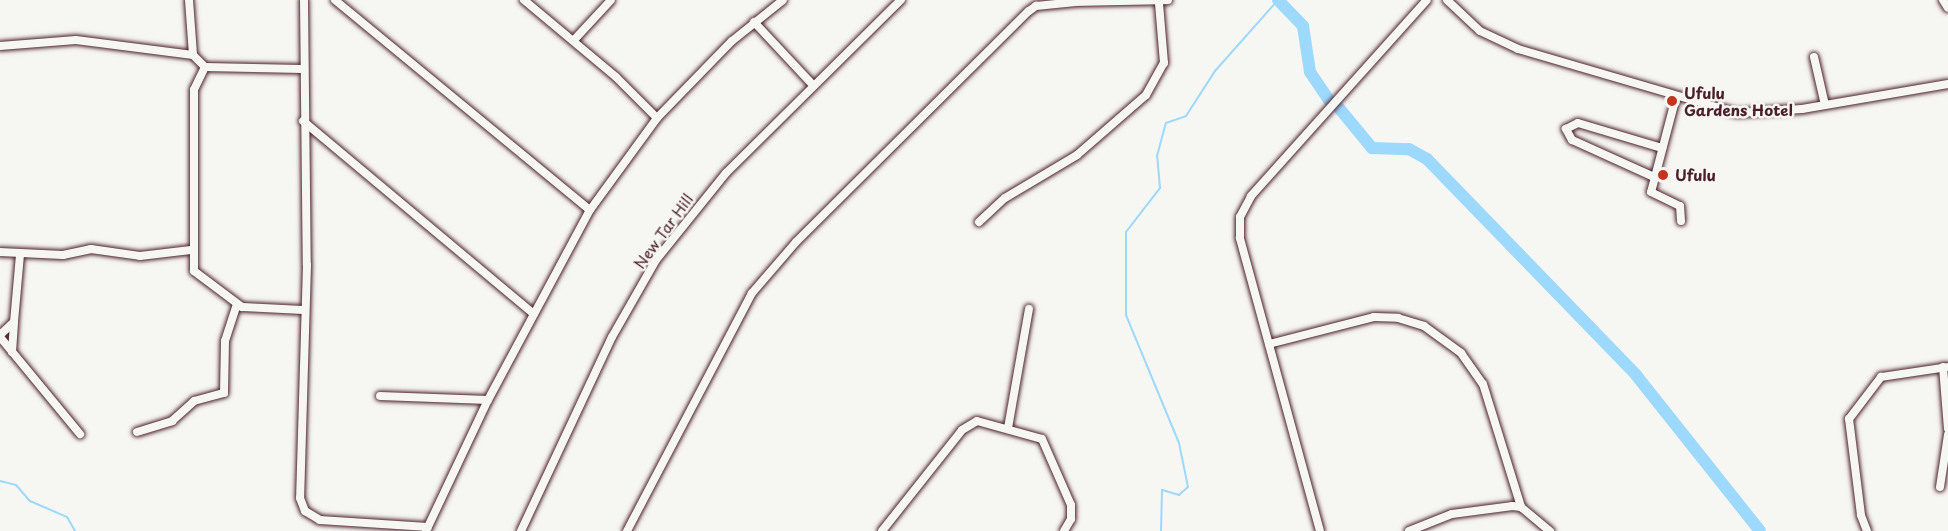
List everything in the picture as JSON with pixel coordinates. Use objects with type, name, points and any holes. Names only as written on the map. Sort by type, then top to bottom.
[{"type":"street","points":[[189,0],[193,55]]},
{"type":"street","points":[[304,0],[302,69],[304,310],[300,498],[304,511],[320,520],[427,529],[488,400],[590,210],[657,118],[754,22],[783,0]]},
{"type":"street","points":[[334,0],[590,210]]},
{"type":"street","points":[[524,0],[574,40],[657,118]]},
{"type":"street","points":[[574,40],[611,0]]},
{"type":"street","name":"New Tar Hill","points":[[520,531],[612,337],[656,260],[726,173],[901,0]]},
{"type":"street","points":[[627,531],[752,293],[804,233],[1035,3],[1159,3],[1168,0]]},
{"type":"street","points":[[1320,531],[1239,232],[1242,210],[1427,0]]},
{"type":"street","points":[[1447,0],[1480,31],[1500,41],[1676,97],[1746,114],[1825,105],[1948,84]]},
{"type":"street","points":[[1943,0],[1948,8]]},
{"type":"street","points":[[979,222],[1005,198],[1077,155],[1146,94],[1164,63],[1159,3]]},
{"type":"street","points":[[754,22],[813,85]]},
{"type":"street","points":[[0,46],[76,40],[193,55],[205,67],[302,69]]},
{"type":"street","points":[[1814,57],[1825,105]]},
{"type":"street","points":[[205,67],[194,90],[191,250],[197,275],[223,289],[237,305],[304,310]]},
{"type":"street","points":[[1676,97],[1654,177],[1652,195],[1680,206],[1681,221]]},
{"type":"street","points":[[303,121],[533,313]]},
{"type":"street","points":[[1654,177],[1569,138],[1566,129],[1575,122],[1662,148]]},
{"type":"street","points":[[0,252],[20,255],[91,249],[140,256],[191,250]]},
{"type":"street","points":[[12,353],[20,255]]},
{"type":"street","points":[[137,432],[172,421],[194,401],[224,393],[225,341],[237,305]]},
{"type":"street","points":[[1008,428],[1029,309]]},
{"type":"street","points":[[1269,344],[1374,317],[1424,326],[1461,353],[1483,384],[1521,507],[1550,531]]},
{"type":"street","points":[[14,322],[0,336],[80,434]]},
{"type":"street","points":[[1867,531],[1861,515],[1849,419],[1881,377],[1946,367],[1948,429]]},
{"type":"street","points":[[380,396],[488,400]]},
{"type":"street","points":[[882,531],[966,426],[977,421],[1037,435],[1047,446],[1071,505],[1071,519],[1064,531]]},
{"type":"street","points":[[1940,487],[1948,435]]},
{"type":"street","points":[[1409,531],[1459,512],[1521,507]]},
{"type":"waterway","points":[[1161,531],[1162,490],[1179,495],[1188,487],[1179,443],[1126,315],[1126,232],[1160,188],[1157,156],[1166,123],[1186,116],[1215,71],[1278,0]]},
{"type":"waterway","points":[[1278,0],[1303,26],[1310,72],[1329,100]]},
{"type":"waterway","points":[[1339,108],[1372,148],[1409,149],[1427,159],[1636,375],[1760,531]]},
{"type":"waterway","points":[[0,481],[16,485],[30,501],[67,517],[75,531]]},
{"type":"place","name":"Ufulu Gardens Hotel","points":[[1672,101]]},
{"type":"place","name":"Ufulu","points":[[1663,175]]}]
